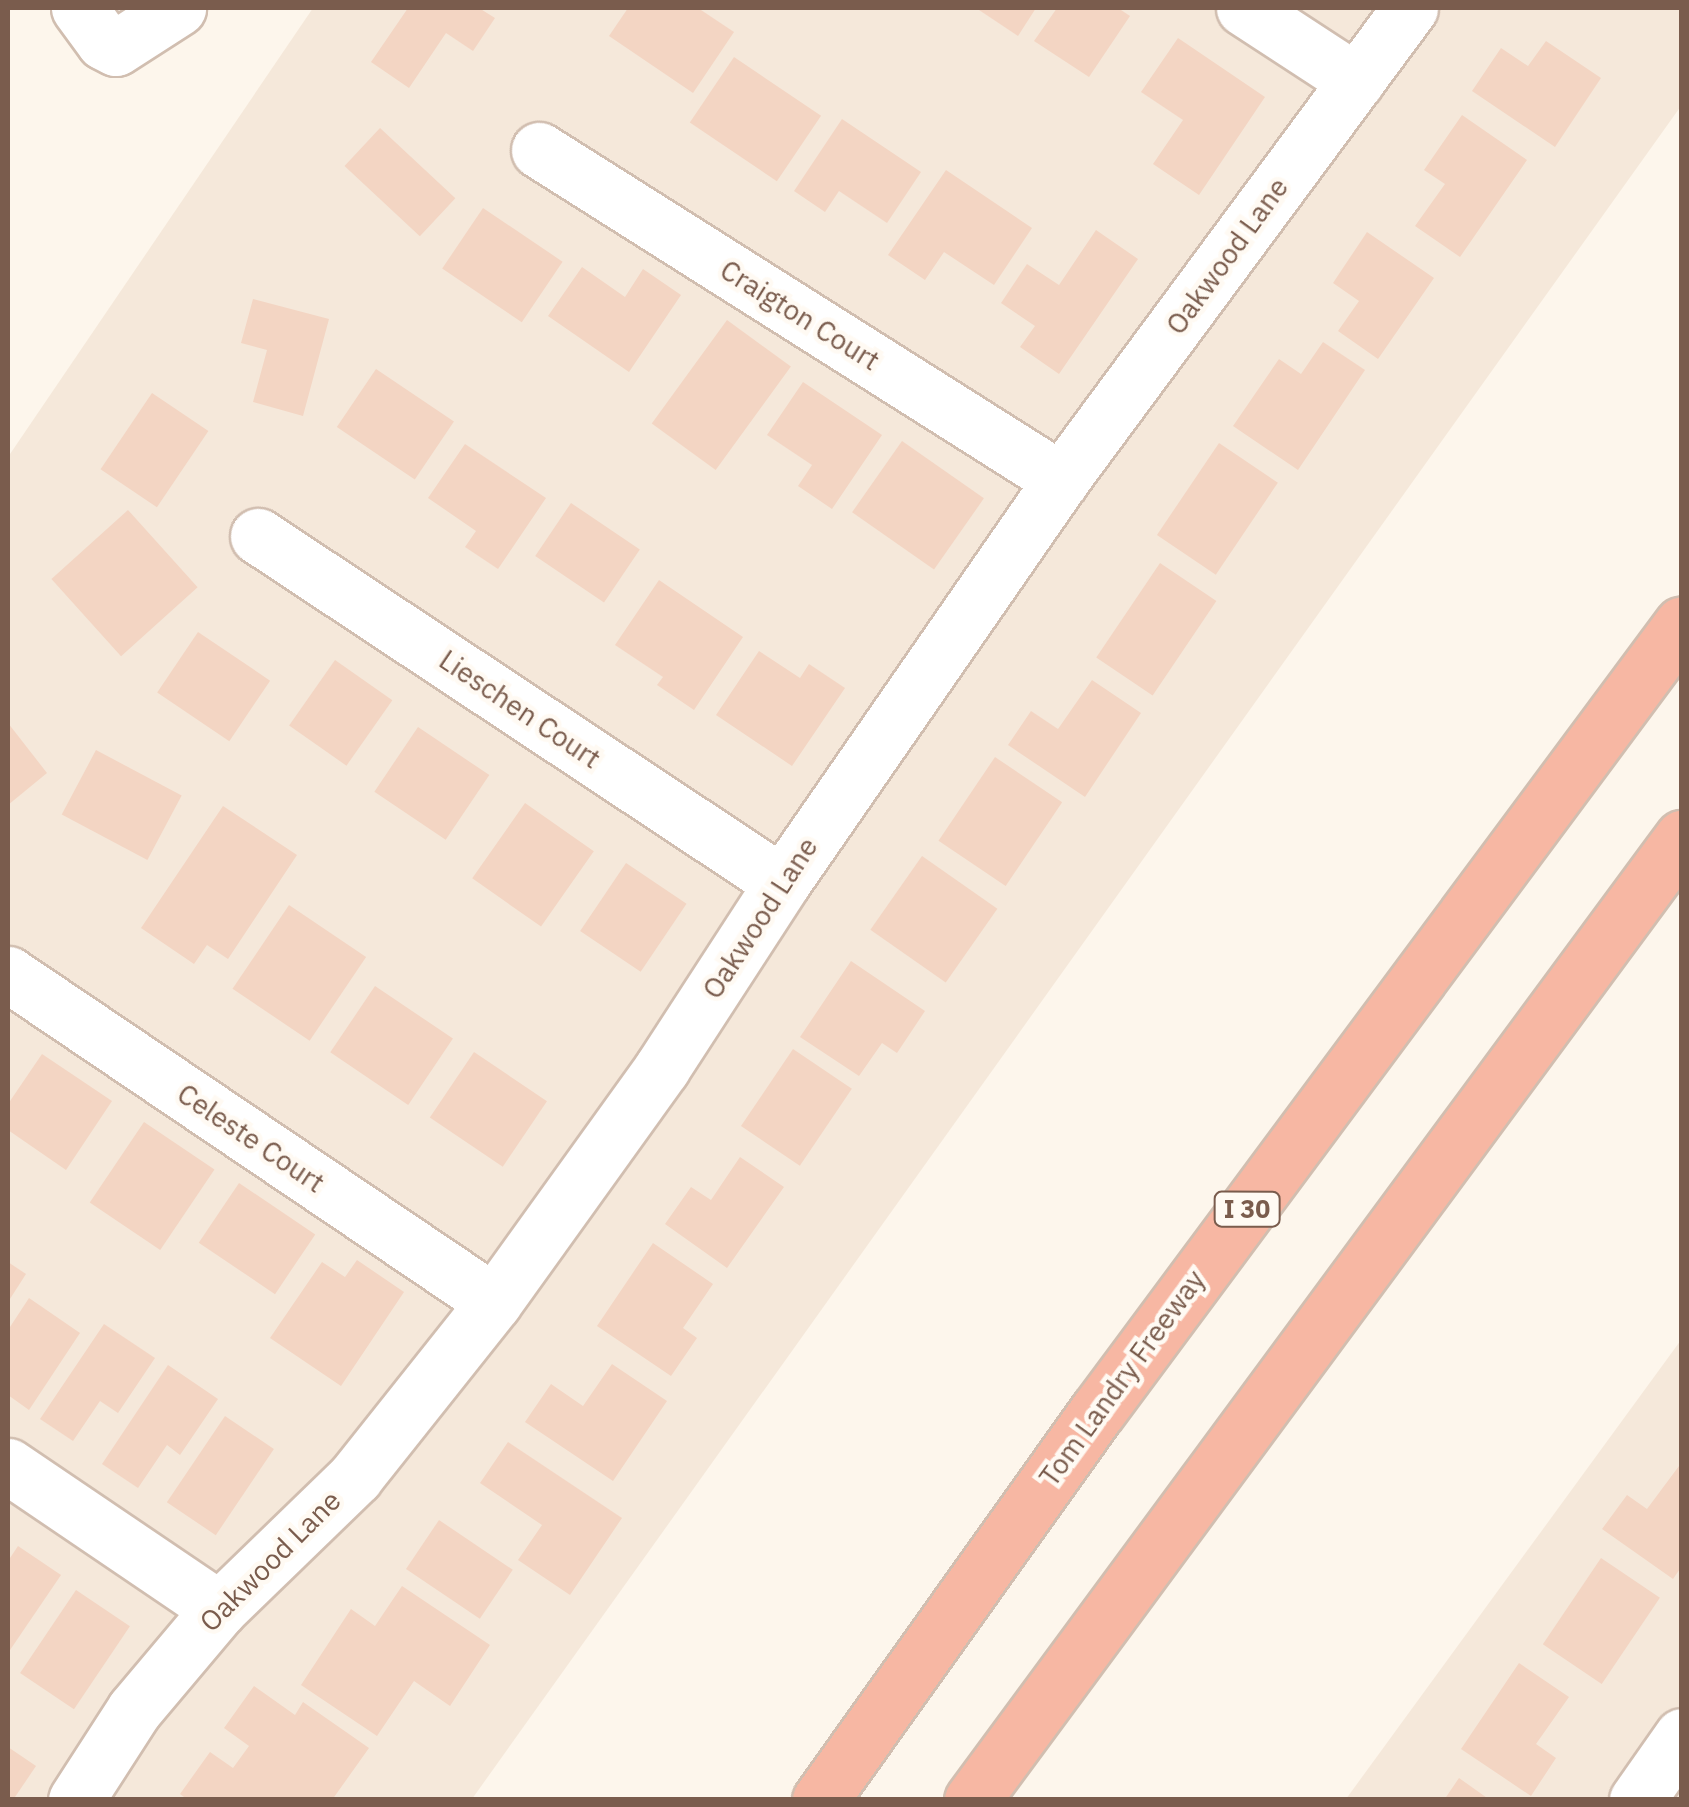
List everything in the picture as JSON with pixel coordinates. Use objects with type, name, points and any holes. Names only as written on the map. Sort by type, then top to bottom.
[{"type":"highway","name":"Tom Landry Freeway","points":[[820,1800],[1096,1412],[1682,624]]},
{"type":"highway","points":[[972,1800],[1682,838]]},
{"type":"street","points":[[79,8],[104,42],[116,48],[178,8]]},
{"type":"street","points":[[1244,8],[1356,81]]},
{"type":"street","name":"Oakwood Lane","points":[[76,1800],[134,1710],[219,1608],[355,1477],[494,1302],[662,1068],[782,882],[1061,480],[1410,8]]},
{"type":"street","name":"Craigton Court","points":[[539,150],[1061,480]]},
{"type":"street","name":"Lieschen Court","points":[[258,536],[782,882]]},
{"type":"street","name":"Celeste Court","points":[[8,974],[494,1302]]},
{"type":"street","points":[[8,1466],[219,1608]]},
{"type":"street","points":[[1636,1800],[1682,1736]]},
{"type":"shaded area","points":[[313,8],[1681,8],[1681,106],[472,1799],[8,1800],[8,457]]},
{"type":"shaded area","points":[[1681,1340],[1681,1799],[1346,1799]]},
{"type":"building","points":[[408,8],[479,8],[495,18],[473,51],[446,33],[409,88],[371,62]]},
{"type":"building","points":[[628,8],[698,8],[734,32],[693,93],[609,36]]},
{"type":"building","points":[[976,8],[1036,8],[1018,36]]},
{"type":"building","points":[[1057,8],[1118,8],[1130,16],[1089,77],[1034,41]]},
{"type":"building","points":[[1178,38],[1265,97],[1199,195],[1153,164],[1183,120],[1141,92]]},
{"type":"building","points":[[1546,41],[1601,78],[1555,147],[1472,91],[1501,48],[1528,66]]},
{"type":"building","points":[[734,57],[821,116],[777,181],[690,122]]},
{"type":"building","points":[[1462,115],[1527,160],[1460,257],[1415,226],[1445,184],[1424,170]]},
{"type":"building","points":[[842,119],[921,172],[887,223],[839,191],[825,212],[794,191]]},
{"type":"building","points":[[380,128],[455,198],[420,236],[345,166]]},
{"type":"building","points":[[946,170],[1032,228],[994,285],[944,252],[925,280],[888,255]]},
{"type":"building","points":[[483,208],[563,262],[522,322],[442,269]]},
{"type":"building","points":[[1096,230],[1138,259],[1059,374],[1020,347],[1035,326],[1001,303],[1027,264],[1059,285]]},
{"type":"building","points":[[1367,232],[1434,278],[1378,359],[1338,331],[1359,301],[1333,283]]},
{"type":"building","points":[[582,267],[625,297],[643,269],[681,295],[629,372],[548,316]]},
{"type":"building","points":[[253,299],[329,319],[303,416],[253,402],[267,350],[241,343]]},
{"type":"building","points":[[727,320],[791,366],[716,470],[652,424]]},
{"type":"building","points":[[1323,342],[1365,370],[1298,470],[1233,426],[1279,359],[1301,374]]},
{"type":"building","points":[[376,369],[454,422],[415,480],[337,427]]},
{"type":"building","points":[[803,382],[882,435],[832,509],[798,486],[812,465],[767,435]]},
{"type":"building","points":[[152,393],[208,431],[157,507],[101,469]]},
{"type":"building","points":[[902,441],[984,498],[934,570],[852,512]]},
{"type":"building","points":[[1219,443],[1278,483],[1216,575],[1157,535]]},
{"type":"building","points":[[465,444],[546,498],[498,569],[465,547],[476,531],[428,498]]},
{"type":"building","points":[[571,503],[640,549],[604,602],[535,556]]},
{"type":"building","points":[[128,510],[198,587],[121,656],[51,579]]},
{"type":"building","points":[[1160,563],[1216,601],[1153,696],[1096,658]]},
{"type":"building","points":[[659,580],[743,637],[694,710],[657,685],[663,677],[615,645]]},
{"type":"building","points":[[198,632],[270,681],[229,741],[157,693]]},
{"type":"building","points":[[759,651],[800,678],[809,664],[845,688],[792,766],[716,715]]},
{"type":"building","points":[[335,660],[392,700],[346,766],[289,726]]},
{"type":"building","points":[[1092,680],[1141,713],[1085,797],[1008,745],[1031,711],[1058,729]]},
{"type":"building","points":[[8,723],[47,773],[8,805]]},
{"type":"building","points":[[418,727],[489,775],[446,840],[374,792]]},
{"type":"building","points":[[96,750],[182,796],[147,860],[62,814]]},
{"type":"building","points":[[995,757],[1062,802],[1006,886],[939,841]]},
{"type":"building","points":[[525,803],[594,851],[541,927],[472,878]]},
{"type":"building","points":[[223,806],[297,855],[228,959],[207,945],[194,964],[141,928]]},
{"type":"building","points":[[922,856],[997,909],[946,982],[870,930]]},
{"type":"building","points":[[626,863],[687,904],[641,972],[580,931]]},
{"type":"building","points":[[289,905],[366,957],[310,1041],[233,989]]},
{"type":"building","points":[[851,961],[925,1011],[897,1053],[882,1043],[859,1076],[800,1037]]},
{"type":"building","points":[[375,986],[453,1039],[408,1105],[330,1052]]},
{"type":"building","points":[[793,1049],[852,1089],[800,1166],[741,1126]]},
{"type":"building","points":[[474,1052],[547,1101],[503,1167],[430,1117]]},
{"type":"building","points":[[42,1054],[112,1101],[66,1170],[8,1130],[8,1104]]},
{"type":"building","points":[[144,1122],[214,1170],[160,1250],[90,1202]]},
{"type":"building","points":[[740,1157],[784,1187],[727,1268],[665,1224],[691,1187],[711,1200]]},
{"type":"building","points":[[239,1183],[315,1234],[275,1294],[199,1243]]},
{"type":"building","points":[[653,1243],[713,1284],[683,1328],[697,1338],[671,1376],[597,1326]]},
{"type":"building","points":[[357,1260],[404,1292],[341,1386],[270,1338],[322,1262],[345,1277]]},
{"type":"building","points":[[8,1262],[26,1274],[8,1302]]},
{"type":"building","points":[[29,1298],[80,1333],[29,1410],[8,1395],[8,1330]]},
{"type":"building","points":[[104,1324],[155,1358],[118,1413],[100,1401],[73,1441],[40,1419]]},
{"type":"building","points":[[612,1364],[667,1401],[613,1481],[525,1422],[551,1384],[583,1406]]},
{"type":"building","points":[[168,1365],[218,1399],[180,1455],[167,1445],[138,1488],[102,1464]]},
{"type":"building","points":[[225,1416],[274,1449],[216,1535],[167,1502]]},
{"type":"building","points":[[508,1442],[622,1518],[570,1595],[518,1560],[542,1525],[480,1483]]},
{"type":"building","points":[[1682,1462],[1682,1566],[1673,1579],[1602,1529],[1627,1495],[1647,1509]]},
{"type":"building","points":[[439,1520],[513,1570],[480,1619],[406,1569]]},
{"type":"building","points":[[18,1546],[61,1575],[8,1653],[8,1561]]},
{"type":"building","points":[[1601,1558],[1660,1598],[1602,1684],[1543,1644]]},
{"type":"building","points":[[402,1586],[490,1645],[450,1706],[414,1681],[377,1736],[301,1685],[351,1609],[375,1626]]},
{"type":"building","points":[[76,1590],[130,1626],[74,1709],[20,1673]]},
{"type":"building","points":[[1519,1663],[1569,1697],[1536,1744],[1556,1758],[1531,1796],[1461,1749]]},
{"type":"building","points":[[254,1686],[295,1715],[303,1702],[369,1748],[332,1800],[188,1800],[180,1794],[210,1752],[233,1768],[249,1746],[224,1728]]},
{"type":"building","points":[[8,1747],[36,1766],[13,1800],[8,1800]]},
{"type":"building","points":[[1459,1778],[1490,1800],[1444,1800]]}]
